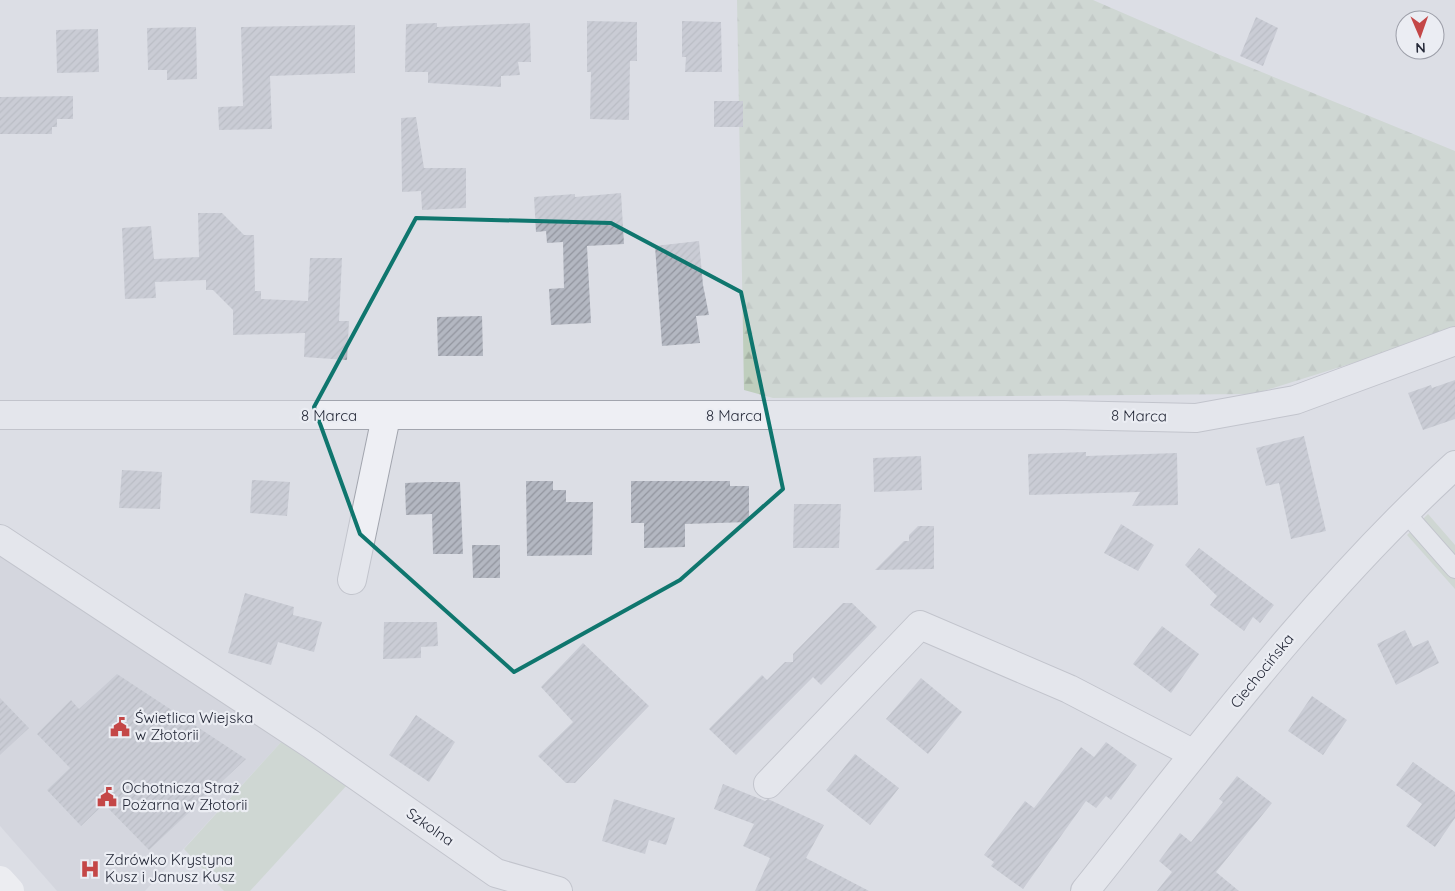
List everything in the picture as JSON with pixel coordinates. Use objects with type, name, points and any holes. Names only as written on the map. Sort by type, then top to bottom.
[{"type":"main road","points":[[0,880],[10,891]]},
{"type":"street","name":"8 Marca","points":[[0,415],[1064,415],[1196,418],[1295,400],[1455,341]]},
{"type":"street","points":[[352,580],[386,416]]},
{"type":"street","name":"Ciechocińska","points":[[1085,891],[1294,632],[1404,511],[1455,465]]},
{"type":"street","name":"Szkolna","points":[[0,539],[311,744],[496,873],[558,891]]},
{"type":"street","points":[[768,784],[920,624],[1069,689],[1194,754]]},
{"type":"lane","points":[[1404,511],[1455,569]]},
{"type":"highlighted area","points":[[416,218],[611,223],[741,292],[783,489],[680,580],[514,672],[360,534],[314,407]]},
{"type":"shaded area","points":[[0,550],[283,740],[145,891],[57,891],[0,826]]},
{"type":"green space","points":[[737,0],[1093,0],[1220,55],[1455,151],[1455,331],[1254,394],[773,398],[744,390]]},
{"type":"green space","points":[[1428,514],[1455,545],[1455,589],[1407,535]]},
{"type":"green space","points":[[283,740],[348,784],[250,891],[224,891],[184,849]]},
{"type":"building","points":[[1256,17],[1278,28],[1263,66],[1240,56]]},
{"type":"building","points":[[587,21],[637,22],[637,61],[630,61],[629,120],[590,119],[591,72],[587,72]]},
{"type":"building","points":[[682,21],[721,22],[722,72],[685,72],[686,57],[682,57]]},
{"type":"building","points":[[437,23],[437,27],[530,23],[531,62],[518,62],[520,75],[501,76],[501,87],[428,83],[428,72],[405,72],[406,24]]},
{"type":"building","points":[[355,25],[355,73],[270,76],[272,129],[219,130],[218,107],[243,106],[241,27]]},
{"type":"building","points":[[196,27],[197,79],[167,80],[167,70],[148,70],[147,28]]},
{"type":"building","points":[[98,29],[99,72],[57,73],[56,30]]},
{"type":"building","points":[[73,96],[73,119],[57,119],[57,127],[52,127],[52,134],[0,134],[0,97]]},
{"type":"building","points":[[714,101],[743,101],[743,127],[714,127]]},
{"type":"building","points":[[416,117],[424,168],[466,168],[466,208],[422,210],[421,191],[402,192],[401,118]]},
{"type":"building","points":[[621,193],[624,244],[587,246],[591,323],[551,325],[549,289],[564,288],[563,242],[547,243],[546,231],[536,232],[534,197],[575,194],[575,197]]},
{"type":"building","points":[[198,213],[222,213],[244,235],[254,235],[255,291],[261,291],[261,299],[308,301],[310,258],[342,258],[339,321],[349,321],[347,360],[304,357],[305,333],[233,335],[233,310],[213,290],[206,290],[206,280],[155,282],[156,298],[125,299],[122,228],[151,226],[154,259],[199,257]]},
{"type":"building","points":[[699,241],[703,285],[709,315],[696,316],[700,343],[662,346],[655,246]]},
{"type":"building","points":[[482,316],[483,356],[438,356],[437,317]]},
{"type":"building","points":[[1455,380],[1455,419],[1423,430],[1408,393],[1431,385],[1432,388]]},
{"type":"building","points":[[1304,436],[1326,531],[1291,539],[1279,483],[1266,486],[1256,448]]},
{"type":"building","points":[[1086,452],[1086,456],[1177,453],[1178,505],[1132,506],[1140,492],[1029,495],[1028,454]]},
{"type":"building","points":[[921,456],[922,490],[874,492],[873,458]]},
{"type":"building","points":[[122,470],[162,472],[160,509],[119,508]]},
{"type":"building","points":[[252,480],[290,482],[287,516],[250,513]]},
{"type":"building","points":[[526,481],[553,481],[553,490],[566,490],[566,502],[593,502],[592,555],[527,556]]},
{"type":"building","points":[[631,481],[730,481],[730,486],[749,486],[749,522],[685,524],[685,547],[644,548],[644,523],[631,523]]},
{"type":"building","points":[[460,482],[463,554],[433,554],[432,514],[406,515],[405,483]]},
{"type":"building","points":[[794,504],[841,504],[839,548],[793,548]]},
{"type":"building","points":[[1121,524],[1154,545],[1138,571],[1104,553]]},
{"type":"building","points":[[918,526],[934,526],[934,569],[875,570],[904,541],[909,541],[909,535]]},
{"type":"building","points":[[472,545],[500,545],[500,578],[473,578]]},
{"type":"building","points":[[1199,548],[1274,605],[1260,623],[1253,617],[1244,631],[1210,605],[1217,596],[1185,565]]},
{"type":"building","points":[[245,593],[294,607],[293,615],[322,622],[314,652],[278,642],[271,665],[228,653]]},
{"type":"building","points":[[843,603],[852,603],[877,627],[821,685],[813,677],[736,755],[709,729],[762,675],[767,680],[785,662],[793,662],[793,654]]},
{"type":"building","points":[[384,622],[437,622],[438,646],[421,647],[421,658],[383,659]]},
{"type":"building","points":[[1162,626],[1199,654],[1171,693],[1133,664]]},
{"type":"building","points":[[1405,630],[1413,647],[1428,640],[1439,663],[1396,685],[1377,644]]},
{"type":"building","points":[[583,643],[649,706],[575,783],[566,783],[538,756],[573,722],[541,687]]},
{"type":"building","points":[[117,674],[246,759],[149,850],[104,804],[81,826],[47,790],[70,768],[37,734],[71,700],[79,709]]},
{"type":"building","points":[[921,678],[962,712],[928,754],[886,719]]},
{"type":"building","points":[[1312,696],[1347,720],[1323,755],[1288,731]]},
{"type":"building","points":[[0,698],[29,728],[0,755]]},
{"type":"building","points":[[416,715],[455,742],[429,782],[389,755]]},
{"type":"building","points":[[1106,742],[1137,765],[1111,800],[1106,796],[1096,808],[1086,801],[1023,889],[991,866],[994,862],[984,855],[1025,801],[1034,808],[1081,747],[1094,757]]},
{"type":"building","points":[[855,754],[899,788],[870,825],[826,790]]},
{"type":"building","points":[[1413,762],[1455,792],[1455,818],[1435,847],[1406,826],[1422,804],[1396,785]]},
{"type":"building","points":[[1237,776],[1272,803],[1216,872],[1239,891],[1157,891],[1172,872],[1159,861],[1180,833],[1191,842],[1223,802],[1219,799]]},
{"type":"building","points":[[723,784],[765,801],[768,799],[824,825],[806,858],[869,891],[755,891],[770,858],[743,846],[754,824],[714,809]]},
{"type":"building","points":[[614,799],[675,818],[666,845],[649,840],[645,854],[602,841]]},
{"type":"place","name":"Świetlica Wiejska w Złotorii","points":[[120,727]]},
{"type":"place","name":"Ochotnicza Straż Pożarna w Złotorii","points":[[107,797]]},
{"type":"place","name":"Zdrówko Krystyna Kusz i Janusz Kusz","points":[[90,869]]}]
